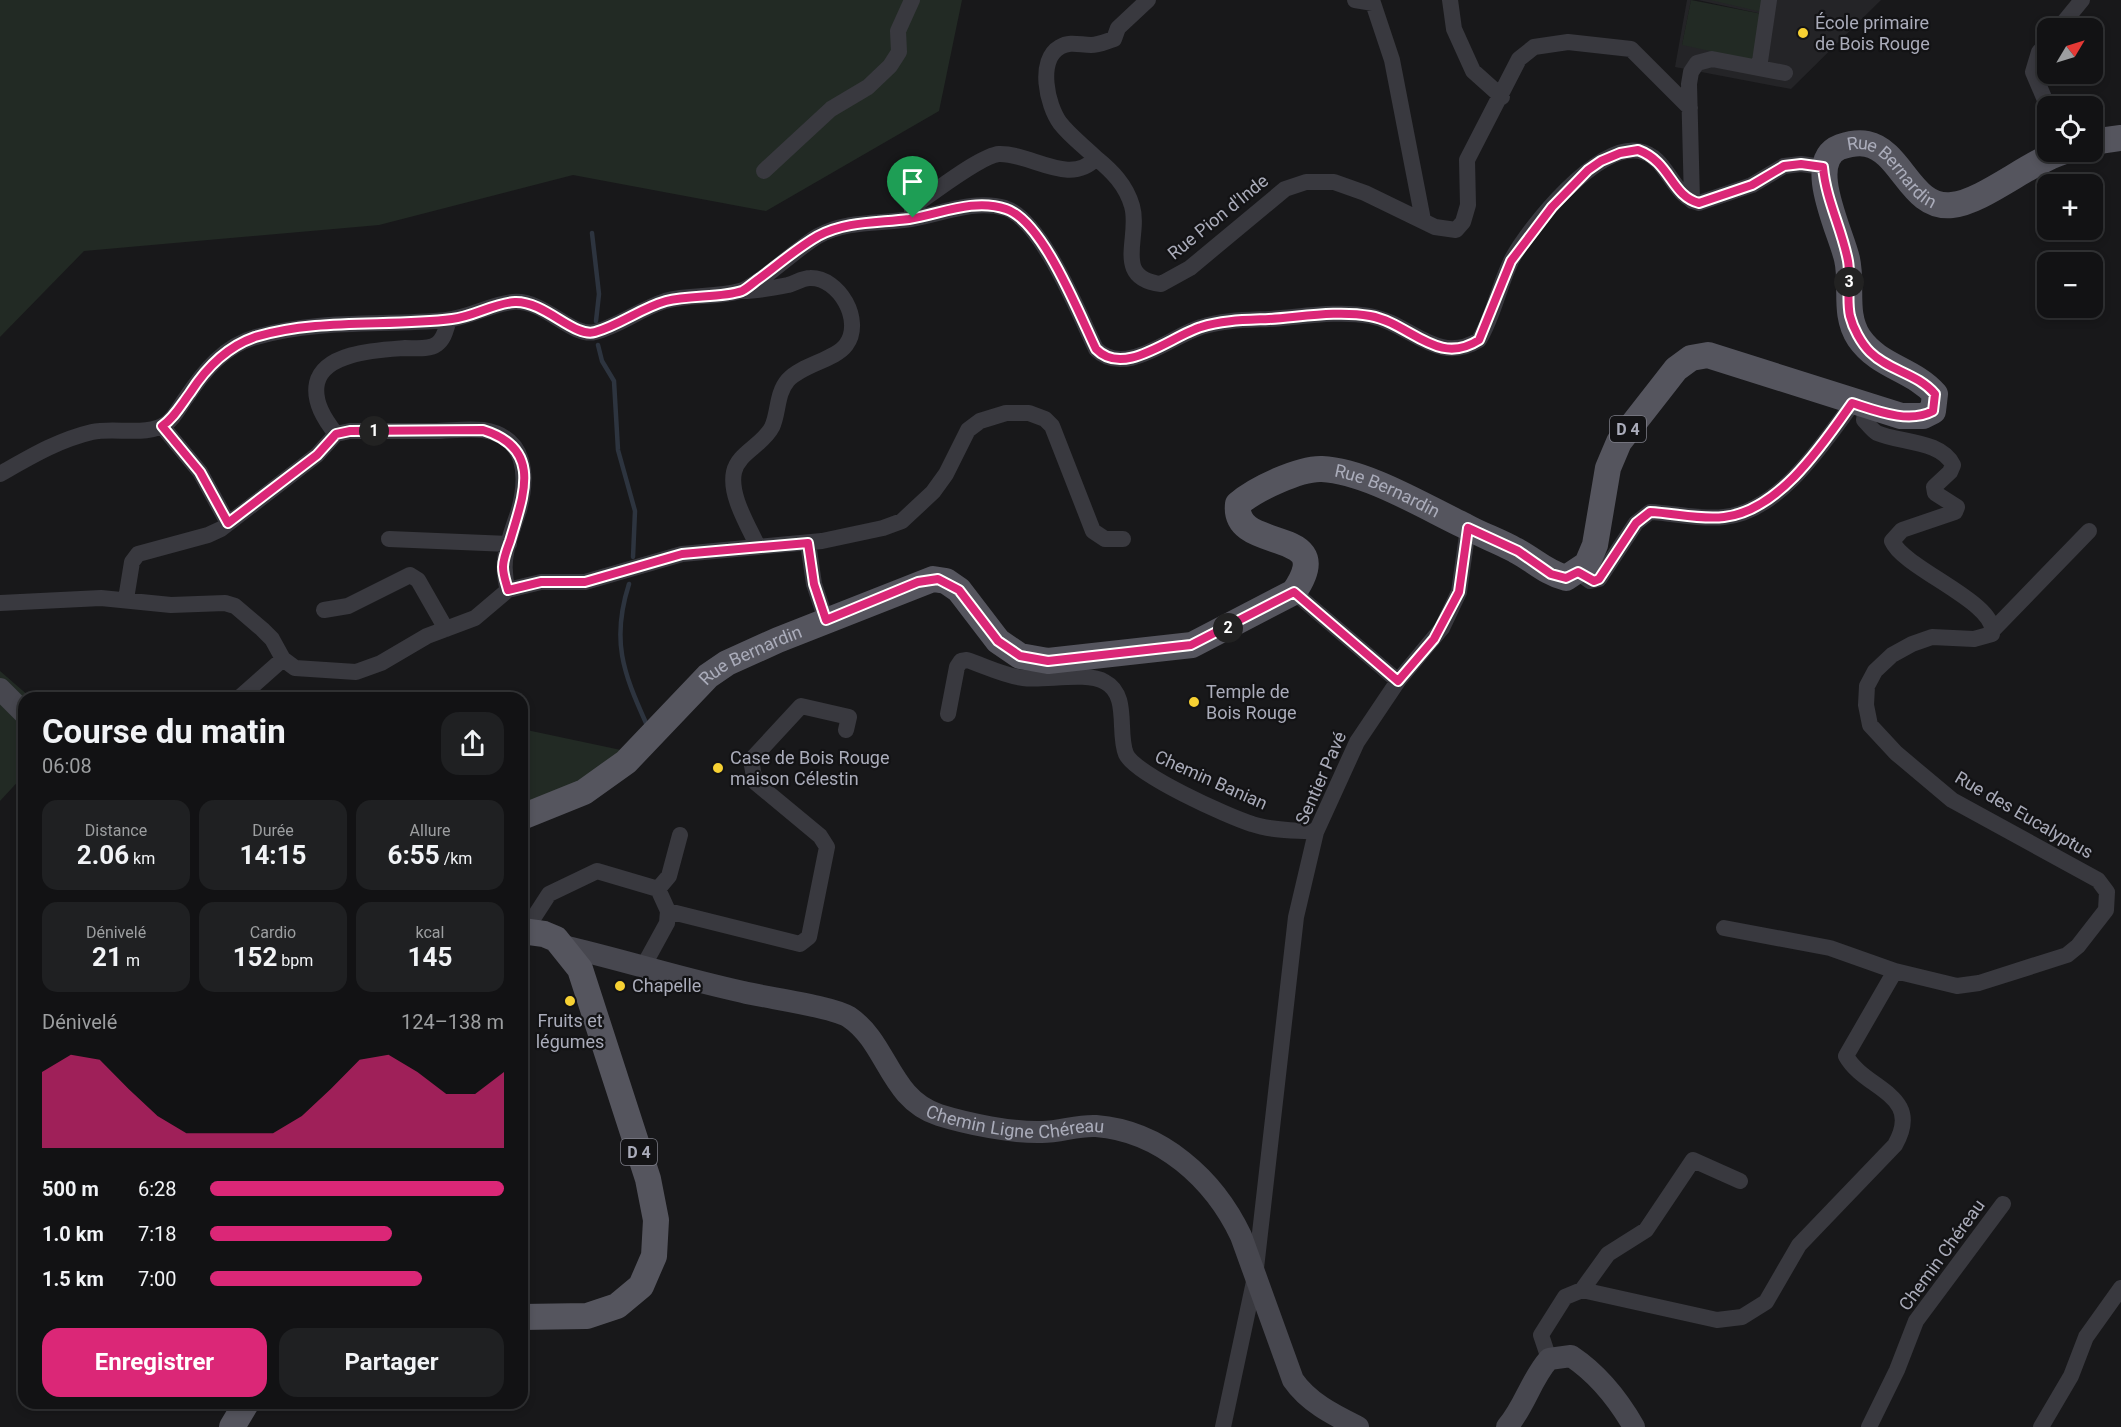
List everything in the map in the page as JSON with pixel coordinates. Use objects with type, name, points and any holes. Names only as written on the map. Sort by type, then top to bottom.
[{"type":"main road","points":[[2103,140],[2121,138]]},
{"type":"main road","name":"Rue Bernardin","points":[[528,815],[584,792],[626,762],[708,676],[727,663],[918,582],[938,579],[959,590],[998,641],[1020,656],[1048,661],[1191,645],[1294,592],[1307,567],[1302,555],[1294,546],[1253,532],[1241,525],[1237,514],[1238,504],[1248,496],[1302,472],[1320,469],[1346,474],[1407,496],[1518,551],[1551,574],[1566,578],[1587,564],[1595,545],[1608,468],[1618,442],[1676,369],[1691,358],[1708,355],[1859,405],[1901,416],[1923,416],[1933,411],[1935,394],[1924,382],[1887,365],[1869,351],[1858,336],[1850,315],[1848,261],[1824,182],[1823,167],[1835,149],[1849,143],[1868,144],[1886,153],[1923,195],[1935,204],[1952,205],[1971,198],[2041,162]]},
{"type":"main road","name":"D 4","points":[[528,932],[544,934],[563,946],[580,969],[648,1179],[656,1220],[654,1256],[641,1286],[617,1306],[587,1316],[528,1317]]},
{"type":"main road","points":[[232,1427],[243,1409]]},
{"type":"street","points":[[764,171],[831,110],[868,87],[890,66],[899,52],[898,31],[912,0]]},
{"type":"street","name":"Rue Pion d'Inde","points":[[1148,0],[1118,28],[1113,39],[1093,45],[1070,43],[1059,47],[1051,55],[1047,65],[1052,104],[1060,122],[1113,172],[1129,197],[1134,223],[1131,254],[1133,268],[1141,278],[1150,283],[1161,284],[1190,268],[1293,184],[1334,182],[1365,193],[1446,230],[1456,230],[1463,222],[1468,206],[1467,160],[1502,97],[1519,59],[1534,47],[1568,42],[1631,49],[1690,108]]},
{"type":"street","points":[[1355,0],[1372,3],[1392,60],[1423,220]]},
{"type":"street","points":[[1450,0],[1454,29],[1473,71],[1502,97]]},
{"type":"street","points":[[1759,68],[1769,0]]},
{"type":"street","points":[[2067,18],[2082,0]]},
{"type":"street","points":[[1692,201],[1689,84],[1691,72],[1696,63],[1712,59],[1785,73]]},
{"type":"street","points":[[2037,59],[2033,72],[2037,81]]},
{"type":"street","points":[[742,291],[804,245],[834,228],[863,222],[913,218],[969,206],[995,206],[1009,209],[1023,219],[1043,243],[1096,349],[1110,358],[1125,359],[1203,326],[1231,321],[1347,315],[1370,316],[1396,325],[1442,348],[1456,350],[1479,340],[1486,329],[1511,261],[1519,248],[1565,191],[1601,161],[1620,153],[1638,150],[1652,156],[1686,197],[1692,201],[1708,201],[1752,185],[1784,166],[1801,164],[1823,167]]},
{"type":"street","points":[[913,218],[912,210],[919,202],[986,158],[999,154],[1059,169],[1080,170],[1089,166],[1096,158]]},
{"type":"street","points":[[0,474],[53,444],[95,431],[152,429],[162,426],[171,420],[197,382],[218,358],[242,342],[276,333],[344,324],[449,320],[514,302],[531,305],[556,315],[571,327],[584,332],[594,332],[668,300],[790,285],[810,278],[825,282],[842,296],[854,320],[851,338],[845,348],[795,374],[786,382],[777,402],[772,427],[760,442],[741,459],[734,471],[733,489],[757,545]]},
{"type":"street","points":[[336,434],[322,414],[318,399],[316,388],[323,369],[338,358],[396,349],[431,347],[444,336],[449,320]]},
{"type":"street","points":[[1578,572],[1590,581],[1599,579],[1636,523],[1650,512],[1711,518],[1727,517],[1752,509],[1787,484],[1859,405]]},
{"type":"street","points":[[1859,405],[1864,420],[1875,432],[1921,444],[1950,458],[1953,465],[1950,472],[1934,487],[1935,493],[1957,507],[1955,512],[1902,531],[1892,541],[1896,550],[1946,583],[1990,619],[1994,629],[2089,531]]},
{"type":"street","points":[[0,603],[126,599],[155,604],[225,603],[236,606],[272,639],[282,659],[295,668],[356,672],[381,663],[405,647],[480,615],[508,590],[541,582],[585,582],[682,554],[757,545],[808,543],[883,528],[902,521],[918,507],[946,474],[968,430],[988,416],[1017,413],[1029,413],[1045,419],[1052,426],[1093,531],[1105,539],[1123,539]]},
{"type":"street","points":[[162,426],[200,472],[228,523]]},
{"type":"street","points":[[126,599],[132,562],[138,554],[208,535],[228,523],[317,455],[336,434],[350,431],[483,430],[507,441],[522,460],[526,475],[525,488],[502,565],[508,590]]},
{"type":"street","name":"Sentier Pavé","points":[[1223,1427],[1255,1277],[1300,900],[1316,832],[1357,741],[1398,681],[1434,639],[1459,592],[1468,528]]},
{"type":"street","points":[[389,539],[509,544]]},
{"type":"street","points":[[808,543],[814,584],[826,620]]},
{"type":"street","points":[[324,610],[348,606],[410,575],[418,580],[446,629]]},
{"type":"street","points":[[1294,592],[1398,681]]},
{"type":"street","name":"Rue des Eucalyptus","points":[[1724,928],[1830,948],[1895,971],[1957,986],[1979,983],[2067,955],[2078,946],[2106,910],[2107,892],[2098,880],[1952,800],[1896,753],[1870,725],[1866,705],[1867,686],[1875,671],[1892,656],[1932,637],[1986,637],[1992,634],[1994,629]]},
{"type":"street","points":[[246,692],[282,659]]},
{"type":"street","name":"Chemin Banian","points":[[948,714],[957,667],[961,661],[967,660],[1020,678],[1087,678],[1106,682],[1116,693],[1121,708],[1122,743],[1127,757],[1139,768],[1157,780],[1254,825],[1316,832]]},
{"type":"street","points":[[0,689],[18,707]]},
{"type":"street","points":[[668,911],[800,944],[809,937],[827,847],[820,836],[755,782],[751,760],[801,706],[849,717],[846,730]]},
{"type":"street","points":[[658,890],[669,876],[680,835]]},
{"type":"street","points":[[528,925],[549,894],[597,871],[658,890],[668,911],[667,923],[644,965]]},
{"type":"street","name":"Chemin Ligne Chéreau","points":[[563,946],[644,965],[740,992],[844,1015],[863,1031],[901,1090],[914,1102],[938,1115],[1031,1132],[1077,1126],[1097,1126],[1151,1140],[1191,1168],[1230,1214],[1293,1380],[1300,1390],[1307,1398],[1358,1427]]},
{"type":"street","points":[[1582,1290],[1717,1320],[1742,1317],[1766,1302],[1799,1245],[1887,1154],[1902,1132],[1904,1118],[1901,1109],[1887,1092],[1846,1056],[1895,971]]},
{"type":"street","points":[[1549,1359],[1541,1335],[1565,1297],[1582,1290],[1608,1254],[1646,1230],[1693,1160],[1740,1181]]},
{"type":"street","name":"Chemin Chéreau","points":[[1869,1427],[1897,1370],[1916,1321],[2003,1204]]},
{"type":"street","points":[[2041,1427],[2071,1376],[2086,1337],[2104,1316],[2121,1288]]},
{"type":"street","points":[[1507,1427],[1517,1415],[1535,1374],[1549,1359],[1571,1356],[1590,1369],[1623,1408],[1634,1427]]},
{"type":"shaded area","points":[[0,0],[962,0],[939,111],[766,211],[573,175],[379,225],[84,251],[0,337]]},
{"type":"shaded area","name":"École primaire de Bois Rouge","points":[[1687,0],[1691,0],[1682,45],[1762,14],[1698,0],[1881,0],[1791,89],[1675,67]]},
{"type":"shaded area","points":[[1691,0],[1762,14],[1752,60],[1682,45]]},
{"type":"shaded area","points":[[1710,0],[1765,0],[1762,12]]},
{"type":"shaded area","points":[[0,671],[24,692],[18,692],[18,782],[0,801]]},
{"type":"shaded area","points":[[528,730],[635,753],[528,814]]},
{"type":"waterway","points":[[592,233],[599,294],[596,321]]},
{"type":"waterway","points":[[598,345],[602,361],[614,381],[618,450],[635,511],[633,557]]},
{"type":"waterway","points":[[629,584],[620,639],[631,688],[646,723]]},
{"type":"place","name":"École primaire de Bois Rouge","points":[[1803,33]]},
{"type":"place","name":"Temple de Bois Rouge","points":[[1194,702]]},
{"type":"place","name":"Case de Bois Rouge maison Célestin","points":[[718,768]]},
{"type":"place","name":"Chapelle","points":[[620,986]]},
{"type":"place","name":"Fruits et légumes","points":[[570,1001]]},
{"type":"route","points":[[1638,150],[1652,156],[1686,197],[1699,203],[1752,185],[1784,166],[1801,164],[1823,167],[1824,182],[1848,261],[1850,315],[1858,336],[1869,351],[1887,365],[1924,382],[1935,394],[1935,403],[1933,411],[1923,416],[1901,416],[1852,403],[1816,454],[1787,484],[1752,509],[1727,517],[1711,518],[1650,512],[1636,523],[1599,579],[1594,581],[1590,581],[1578,572],[1566,578],[1551,574],[1518,551],[1468,528],[1459,592],[1442,628],[1398,681],[1294,592],[1225,630],[1191,645],[1048,661],[1020,656],[998,641],[959,590],[946,581],[938,579],[918,582],[826,620],[814,584],[808,543],[757,545],[682,554],[585,582],[541,582],[508,590],[502,565],[525,488],[526,475],[522,460],[516,451],[497,434],[483,430],[350,431],[336,434],[317,455],[228,523],[200,472],[186,452],[162,426],[171,420],[197,382],[218,358],[242,342],[257,337],[344,324],[410,323],[461,318],[514,302],[531,305],[556,315],[571,327],[584,332],[594,332],[668,300],[742,291],[804,245],[834,228],[863,222],[913,218],[969,206],[995,206],[1009,209],[1033,229],[1043,243],[1096,349],[1102,355],[1110,358],[1135,357],[1203,326],[1231,321],[1347,315],[1370,316],[1396,325],[1442,348],[1456,350],[1479,340],[1486,329],[1511,261],[1519,248],[1565,191],[1601,161],[1620,153],[1638,150]]}]
